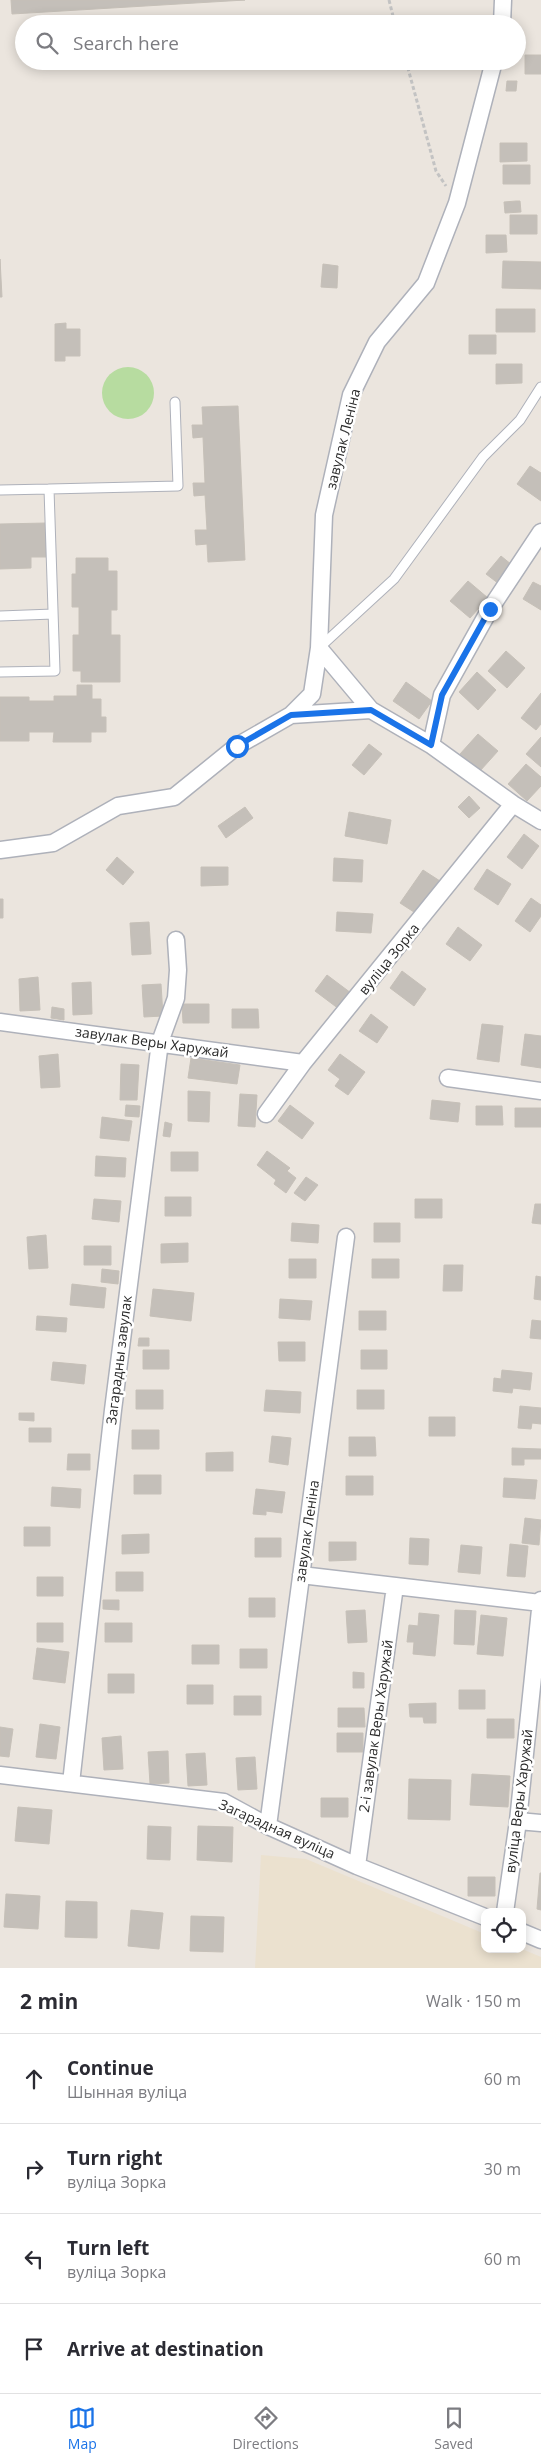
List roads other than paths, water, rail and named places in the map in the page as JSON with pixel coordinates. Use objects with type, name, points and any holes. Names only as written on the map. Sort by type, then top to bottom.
[{"type":"street","points":[[502,15],[503,0]]},
{"type":"street","name":"завулак Леніна","points":[[291,715],[312,694],[319,648],[324,515],[351,395],[377,342],[426,283],[457,203],[492,70]]},
{"type":"street","points":[[431,745],[442,695],[490,609],[541,532]]},
{"type":"street","points":[[319,648],[371,710],[431,745],[513,804],[541,821]]},
{"type":"street","points":[[0,850],[52,843],[118,806],[174,797],[237,746],[291,715],[371,710]]},
{"type":"street","name":"вуліца Зорка","points":[[266,1114],[303,1063],[513,804]]},
{"type":"street","name":"Загарадны завулак","points":[[70,1783],[113,1410],[160,1042],[176,998],[178,970],[176,940]]},
{"type":"street","name":"завулак Веры Харужай","points":[[0,1022],[160,1042],[303,1063]]},
{"type":"street","points":[[448,1078],[541,1091]]},
{"type":"street","name":"завулак Леніна","points":[[268,1826],[346,1237]]},
{"type":"street","points":[[301,1575],[541,1602]]},
{"type":"street","name":"2-і завулак Веры Харужай","points":[[357,1866],[395,1586]]},
{"type":"street","name":"вуліца Веры Харужай","points":[[506,1908],[518,1821],[541,1602]]},
{"type":"street","name":"Загарадная вуліца","points":[[0,1775],[224,1802],[268,1826],[357,1866],[481,1915]]},
{"type":"street","points":[[518,1821],[541,1824]]},
{"type":"street","points":[[526,1934],[541,1940]]},
{"type":"lane","points":[[319,648],[394,579],[484,457],[520,420],[541,386]]},
{"type":"lane","points":[[0,490],[178,486],[175,402]]},
{"type":"lane","points":[[0,672],[54,671],[49,489]]},
{"type":"lane","points":[[0,616],[53,614]]}]
